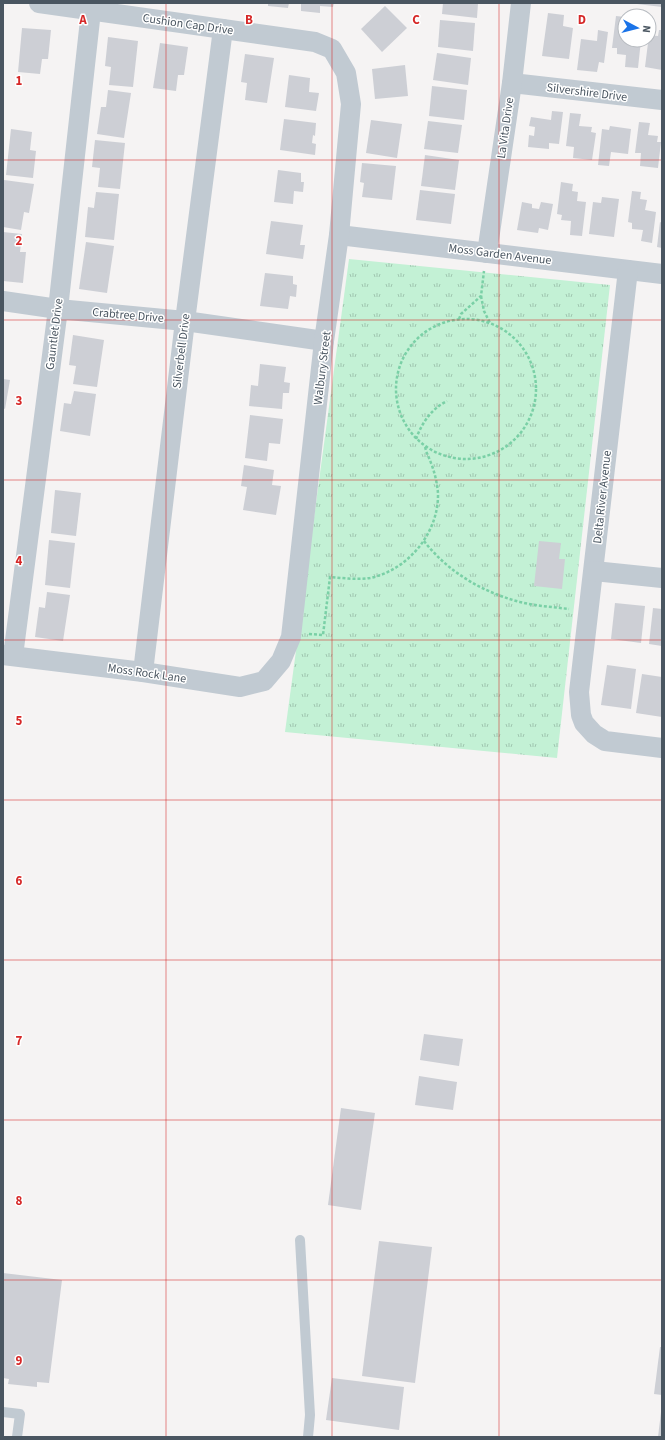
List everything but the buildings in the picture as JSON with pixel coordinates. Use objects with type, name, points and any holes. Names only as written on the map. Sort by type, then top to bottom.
[{"type":"street","name":"Cushion Cap Drive","points":[[39,3],[315,42],[332,49],[346,73]]},
{"type":"street","name":"La Vita Drive","points":[[487,253],[522,3]]},
{"type":"street","name":"Gauntlet Drive","points":[[8,656],[58,309],[91,11]]},
{"type":"street","name":"Silverbell Drive","points":[[143,672],[185,320],[223,30]]},
{"type":"street","name":"Walbury Street","points":[[281,661],[291,633],[324,341],[338,235],[351,104],[346,73]]},
{"type":"street","name":"Silvershire Drive","points":[[512,83],[662,100]]},
{"type":"street","name":"Moss Garden Avenue","points":[[338,235],[662,274]]},
{"type":"street","name":"Delta River Avenue","points":[[628,270],[579,692],[581,715],[584,723],[594,734],[605,741],[662,748]]},
{"type":"street","name":"Crabtree Drive","points":[[3,301],[58,309],[185,320],[324,341]]},
{"type":"street","points":[[594,571],[662,578]]},
{"type":"street","name":"Moss Rock Lane","points":[[8,656],[143,672],[240,687],[264,681],[281,661]]},
{"type":"lane","points":[[300,1240],[310,1415],[308,1437]]},
{"type":"lane","points":[[3,1412],[20,1414],[17,1437]]},
{"type":"path","points":[[487,253],[481,296],[484,311],[490,323]]},
{"type":"path","points":[[459,319],[461,314],[481,296]]},
{"type":"path","points":[[459,319],[490,323],[509,333],[523,348],[533,367],[537,388],[534,408],[525,428],[512,443],[494,454],[473,460],[453,459],[433,452],[416,439],[403,421],[397,399],[397,377],[405,356],[419,338],[437,325],[459,319]]},
{"type":"path","points":[[416,439],[420,427],[426,418],[433,410],[447,401]]},
{"type":"path","points":[[291,633],[323,635],[330,577],[355,579],[380,575],[402,564],[424,541],[436,512],[438,494],[436,478],[425,446]]},
{"type":"path","points":[[424,541],[446,564],[462,577],[480,587],[518,601],[589,612]]},
{"type":"green space","points":[[349,259],[610,285],[557,758],[285,732]]}]
